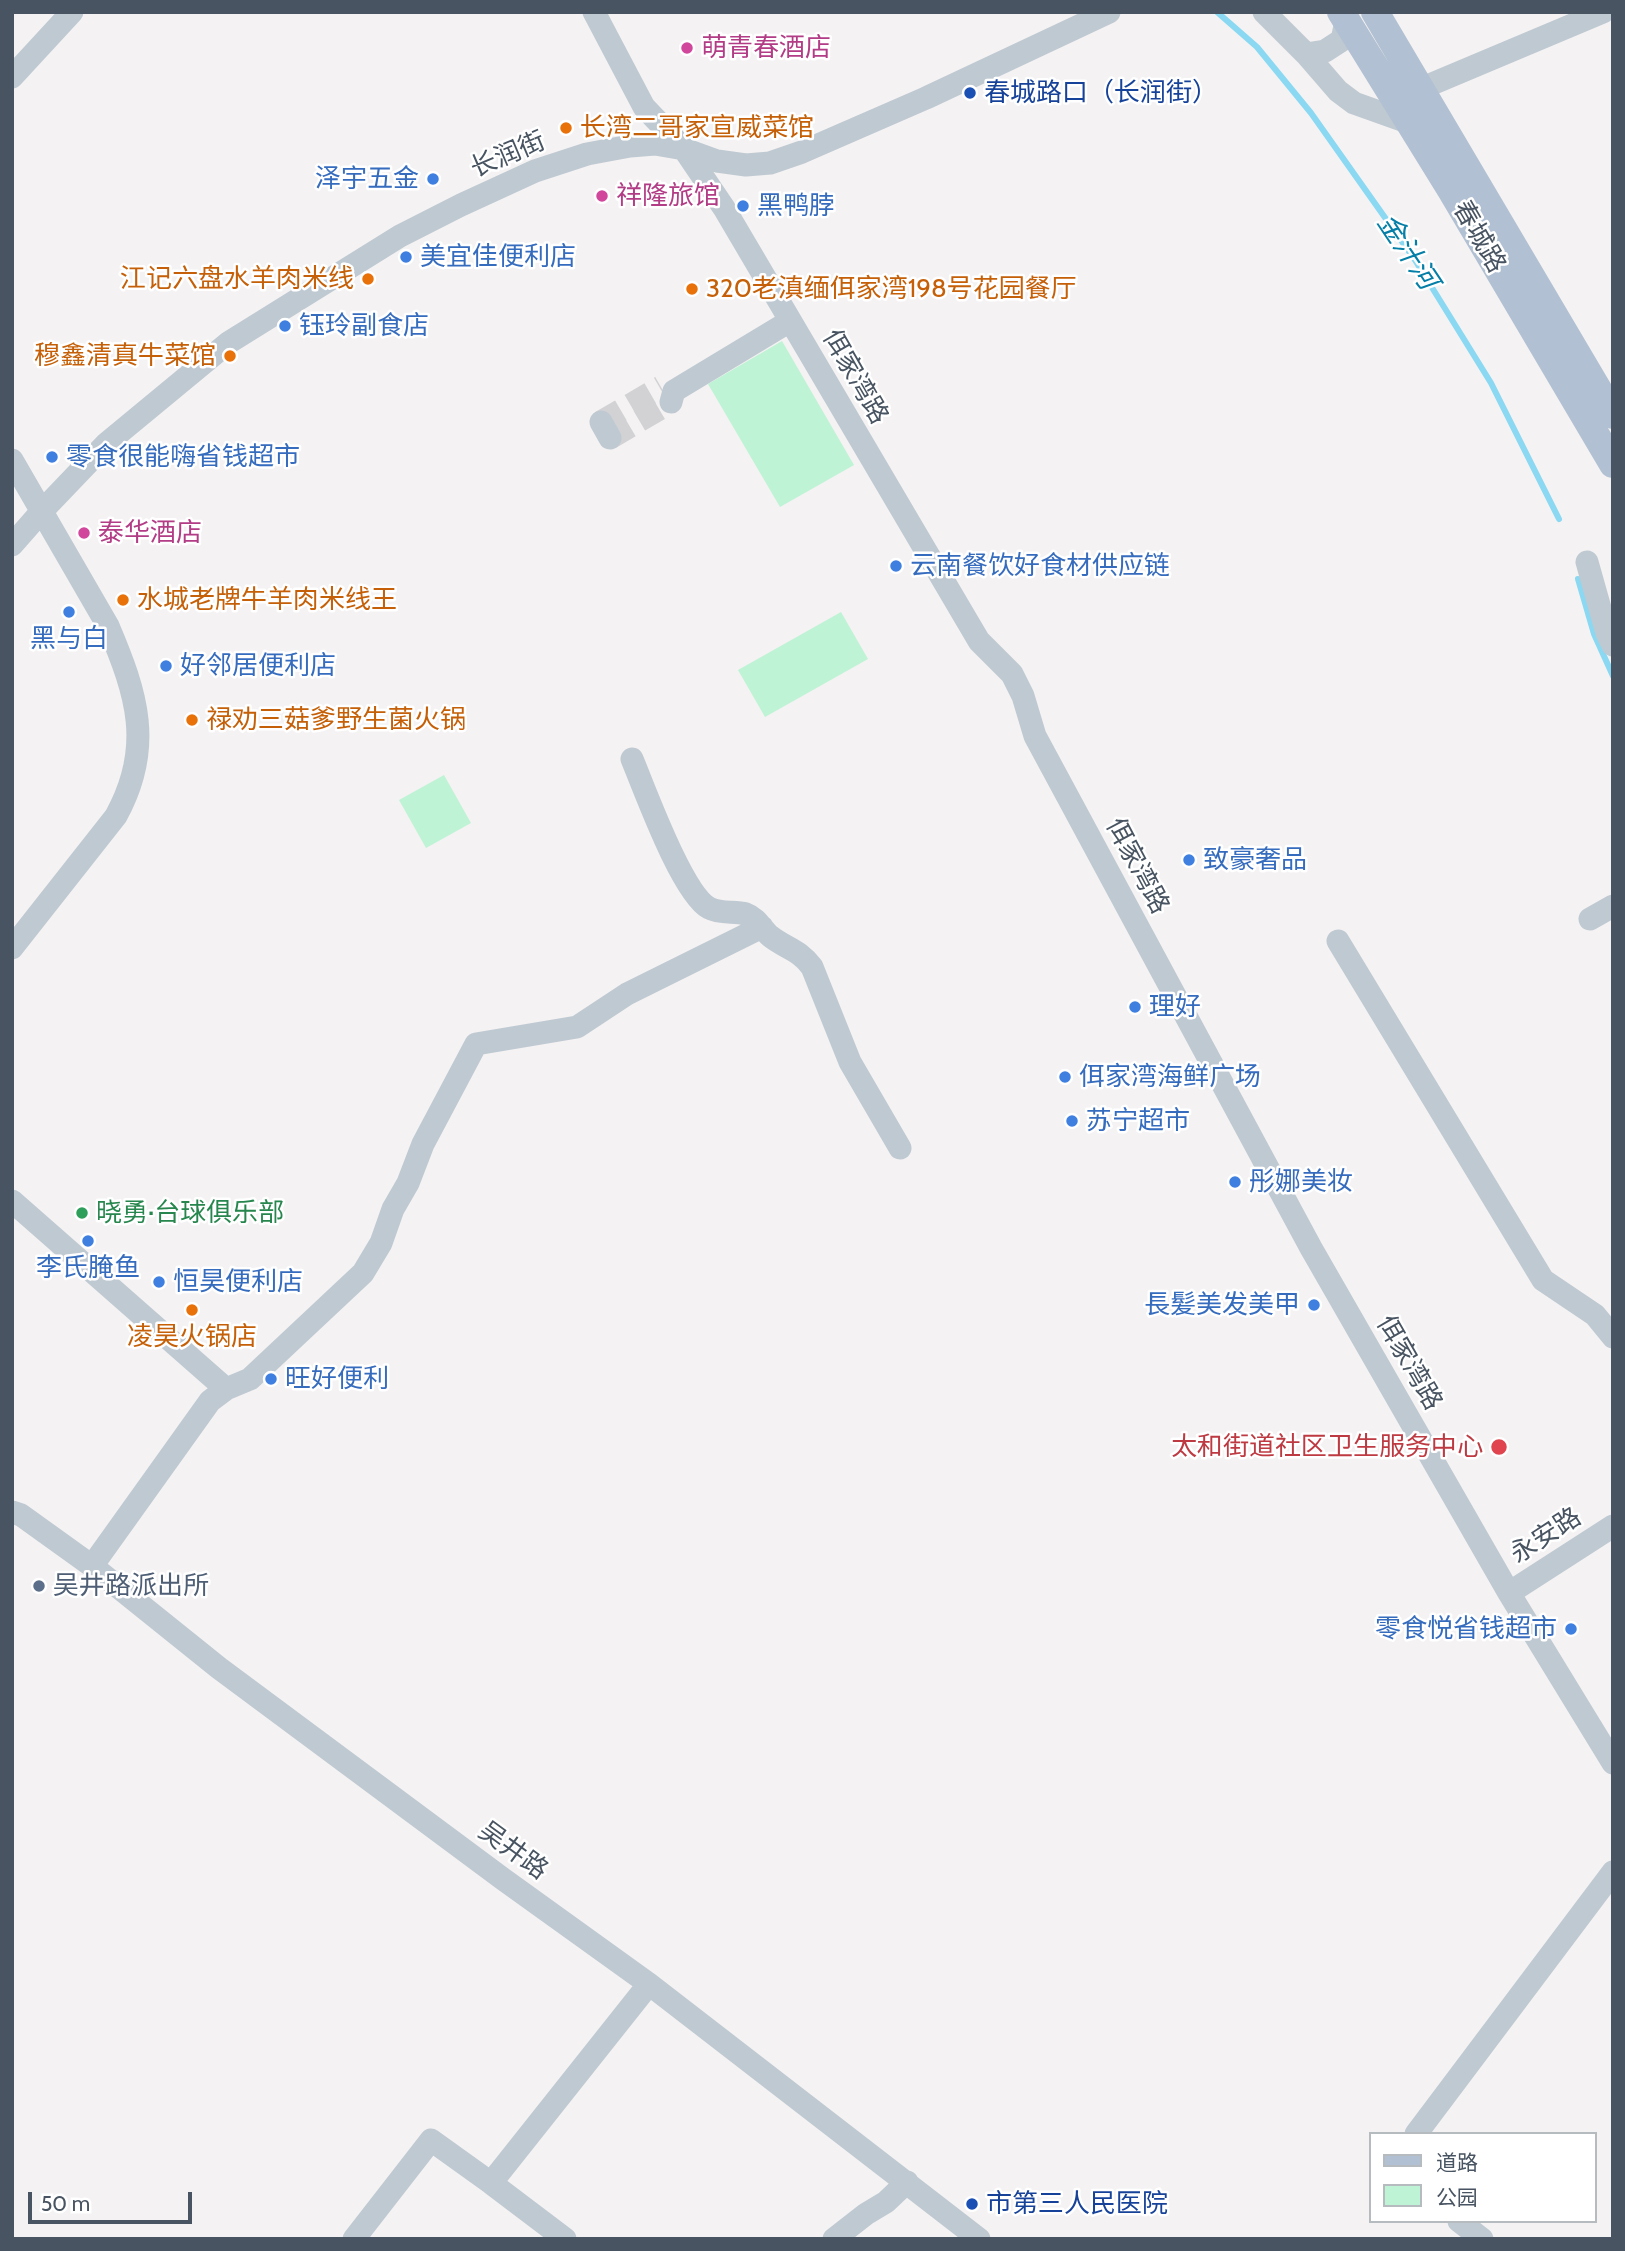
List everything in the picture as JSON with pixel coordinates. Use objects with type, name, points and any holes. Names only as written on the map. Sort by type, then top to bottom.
[{"type":"main road","name":"春城路","points":[[1375,12],[1613,415]]},
{"type":"main road","name":"春城路","points":[[1344,17],[1613,464]]},
{"type":"street","points":[[12,77],[72,12]]},
{"type":"street","name":"佴家湾路","points":[[594,12],[644,107],[684,149],[724,208],[979,641],[1012,674],[1023,696],[1035,736],[1311,1248],[1508,1592],[1613,1763]]},
{"type":"street","name":"长润街","points":[[12,545],[107,443],[228,343],[400,236],[535,171],[587,154],[656,144],[684,149],[718,161],[746,165],[770,163],[802,152],[926,97],[1109,12]]},
{"type":"street","points":[[1264,12],[1338,91],[1354,103],[1410,123]]},
{"type":"street","points":[[1420,89],[1603,12]]},
{"type":"street","points":[[1306,54],[1325,51],[1342,40],[1344,17]]},
{"type":"street","points":[[669,393],[790,321]]},
{"type":"street","points":[[12,460],[108,626],[135,706],[139,744],[136,769],[127,796],[116,816],[12,948]]},
{"type":"street","points":[[1587,562],[1607,633],[1613,645]]},
{"type":"street","points":[[632,759],[669,848],[682,874],[700,900],[708,908],[743,913],[754,918],[771,936],[805,956],[812,967],[850,1062],[900,1148]]},
{"type":"street","points":[[1590,919],[1613,906]]},
{"type":"street","points":[[92,1566],[210,1401],[226,1389],[250,1379],[363,1273],[382,1243],[393,1209],[408,1183],[423,1144],[476,1044],[577,1027],[627,994],[762,927]]},
{"type":"street","points":[[1338,941],[1543,1280],[1595,1315],[1613,1337]]},
{"type":"street","points":[[12,1201],[226,1389]]},
{"type":"street","name":"吴井路","points":[[12,1512],[21,1515],[92,1566],[219,1668],[649,1984],[979,2239]]},
{"type":"street","name":"永安路","points":[[1508,1592],[1613,1526]]},
{"type":"street","points":[[1418,2132],[1613,1872]]},
{"type":"street","points":[[491,2183],[649,1984]]},
{"type":"street","points":[[354,2239],[431,2140],[565,2239]]},
{"type":"street","points":[[834,2239],[866,2214],[887,2202],[907,2182]]},
{"type":"street","points":[[1462,2223],[1482,2239]]},
{"type":"green space","points":[[782,341],[854,465],[780,507],[708,384]]},
{"type":"green space","points":[[841,612],[868,659],[765,717],[738,670]]},
{"type":"green space","points":[[444,775],[471,823],[426,848],[399,800]]},
{"type":"waterway","name":"金汁河","points":[[1217,12],[1257,47],[1311,113],[1415,260],[1491,383],[1559,519]]},
{"type":"waterway","name":"金汁河","points":[[1578,579],[1594,634],[1613,676]]},
{"type":"tunnel","points":[[601,422],[661,387]]},
{"type":"tunnel","points":[[610,438],[671,402]]},
{"type":"place","name":"萌青春酒店","points":[[687,48]]},
{"type":"place","name":"春城路口（长润街）","points":[[970,93]]},
{"type":"place","name":"长湾二哥家宣威菜馆","points":[[566,128]]},
{"type":"place","name":"泽宇五金","points":[[433,179]]},
{"type":"place","name":"祥隆旅馆","points":[[602,196]]},
{"type":"place","name":"黑鸭脖","points":[[743,206]]},
{"type":"place","name":"美宜佳便利店","points":[[406,257]]},
{"type":"place","name":"江记六盘水羊肉米线","points":[[368,279]]},
{"type":"place","name":"320老滇缅佴家湾198号花园餐厅","points":[[692,289]]},
{"type":"place","name":"钰玲副食店","points":[[285,326]]},
{"type":"place","name":"穆鑫清真牛菜馆","points":[[230,356]]},
{"type":"place","name":"零食很能嗨省钱超市","points":[[52,457]]},
{"type":"place","name":"泰华酒店","points":[[84,533]]},
{"type":"place","name":"云南餐饮好食材供应链","points":[[896,566]]},
{"type":"place","name":"水城老牌牛羊肉米线王","points":[[123,600]]},
{"type":"place","name":"黑与白","points":[[69,612]]},
{"type":"place","name":"好邻居便利店","points":[[166,666]]},
{"type":"place","name":"禄劝三菇爹野生菌火锅","points":[[192,720]]},
{"type":"place","name":"致豪奢品","points":[[1189,860]]},
{"type":"place","name":"理好","points":[[1135,1007]]},
{"type":"place","name":"佴家湾海鲜广场","points":[[1065,1077]]},
{"type":"place","name":"苏宁超市","points":[[1072,1121]]},
{"type":"place","name":"彤娜美妆","points":[[1235,1182]]},
{"type":"place","name":"晓勇·台球俱乐部","points":[[82,1213]]},
{"type":"place","name":"李氏腌鱼","points":[[88,1241]]},
{"type":"place","name":"恒昊便利店","points":[[159,1282]]},
{"type":"place","name":"長髪美发美甲","points":[[1314,1305]]},
{"type":"place","name":"凌昊火锅店","points":[[192,1310]]},
{"type":"place","name":"旺好便利","points":[[271,1379]]},
{"type":"place","name":"太和街道社区卫生服务中心","points":[[1499,1447]]},
{"type":"place","name":"吴井路派出所","points":[[39,1586]]},
{"type":"place","name":"零食悦省钱超市","points":[[1571,1629]]},
{"type":"place","name":"市第三人民医院","points":[[972,2204]]}]
